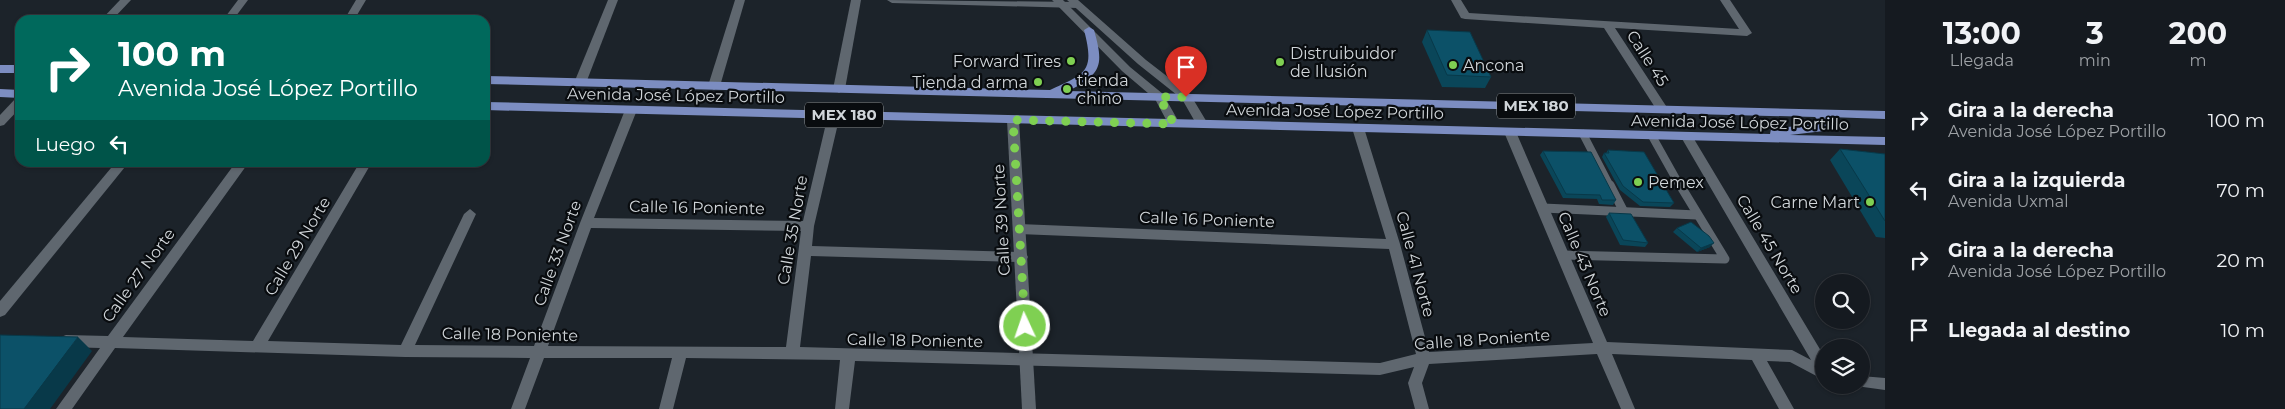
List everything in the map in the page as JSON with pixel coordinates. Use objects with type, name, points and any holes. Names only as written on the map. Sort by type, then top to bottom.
[{"type":"main road","points":[[1053,94],[1087,74],[1092,66],[1095,58],[1089,30]]},
{"type":"main road","points":[[0,69],[15,69]]},
{"type":"main road","name":"Avenida José López Portillo","points":[[490,80],[1885,115]]},
{"type":"main road","points":[[0,93],[15,94]]},
{"type":"main road","name":"Avenida José López Portillo","points":[[490,106],[1885,142]]},
{"type":"main road","points":[[1708,137],[1828,127],[1828,122],[1819,114]]},
{"type":"street","points":[[111,15],[126,0]]},
{"type":"street","points":[[232,15],[244,0]]},
{"type":"street","points":[[351,15],[361,0]]},
{"type":"street","points":[[580,82],[613,0]]},
{"type":"street","points":[[714,86],[740,0]]},
{"type":"street","points":[[839,89],[856,0]]},
{"type":"street","points":[[892,0],[1067,3],[1186,97],[1202,124]]},
{"type":"street","points":[[1456,0],[1465,16],[1747,33],[1725,0]]},
{"type":"street","points":[[1067,3],[1089,30],[1126,69],[1159,97],[1174,124]]},
{"type":"street","name":"Calle 45","points":[[1607,24],[1662,109]]},
{"type":"street","points":[[0,122],[15,106]]},
{"type":"street","name":"Calle 33 Norte","points":[[518,409],[586,223],[631,110]]},
{"type":"street","name":"Calle 35 Norte","points":[[792,353],[808,226],[834,115]]},
{"type":"street","name":"Calle 39 Norte","points":[[1013,120],[1029,409]]},
{"type":"street","name":"Calle 41 Norte","points":[[1358,128],[1394,244],[1424,358]]},
{"type":"street","name":"Calle 43 Norte","points":[[1510,132],[1628,409]]},
{"type":"street","name":"Calle 45 Norte","points":[[1687,137],[1815,353]]},
{"type":"street","points":[[0,311],[119,167]]},
{"type":"street","name":"Calle 27 Norte","points":[[63,409],[239,167]]},
{"type":"street","name":"Calle 29 Norte","points":[[257,347],[363,167]]},
{"type":"street","points":[[405,350],[470,214]]},
{"type":"street","name":"Calle 16 Poniente","points":[[586,223],[808,226]]},
{"type":"street","name":"Calle 16 Poniente","points":[[1019,229],[1394,244]]},
{"type":"street","points":[[804,251],[1021,257]]},
{"type":"street","name":"Calle 18 Poniente","points":[[50,340],[405,350],[680,354],[792,353],[1380,369],[1424,358],[1601,348],[1792,356],[1815,369]]},
{"type":"street","points":[[666,409],[680,354]]},
{"type":"street","points":[[1756,354],[1787,409]]},
{"type":"street","points":[[842,409],[848,356]]},
{"type":"street","points":[[1422,409],[1415,383],[1424,358]]},
{"type":"street","points":[[1870,383],[1885,384]]},
{"type":"lane","points":[[1583,134],[1624,212]]},
{"type":"lane","points":[[1562,255],[1725,259],[1697,216],[1652,136]]},
{"type":"lane","points":[[1543,208],[1697,216]]},
{"type":"building","points":[[1427,30],[1470,32],[1491,77],[1447,75]]},
{"type":"building","points":[[1840,149],[1885,154],[1885,221]]},
{"type":"building","name":"Pemex","points":[[1608,150],[1644,152],[1674,203],[1643,202],[1623,186],[1604,153],[1609,153]]},
{"type":"building","name":"Pemex","points":[[1543,151],[1591,152],[1616,200],[1602,200],[1600,195],[1566,194]]},
{"type":"building","name":"Pemex","points":[[1609,213],[1631,214],[1648,243],[1623,240]]},
{"type":"building","points":[[1691,222],[1709,236],[1714,243],[1701,248],[1677,228]]},
{"type":"building","points":[[0,335],[78,337],[24,409],[0,409]]},
{"type":"place","name":"Forward Tires","points":[[1071,61]]},
{"type":"place","name":"Distruibuidor de Ilusión","points":[[1280,62]]},
{"type":"place","name":"Ancona","points":[[1453,65]]},
{"type":"place","name":"Tienda d arma","points":[[1038,82]]},
{"type":"place","name":"tienda chino","points":[[1067,89]]},
{"type":"place","name":"Pemex","points":[[1638,182]]},
{"type":"place","name":"Carne Mart","points":[[1870,202]]},
{"type":"route","points":[[1025,326],[1013,120],[1174,124],[1159,97],[1186,97]]}]
